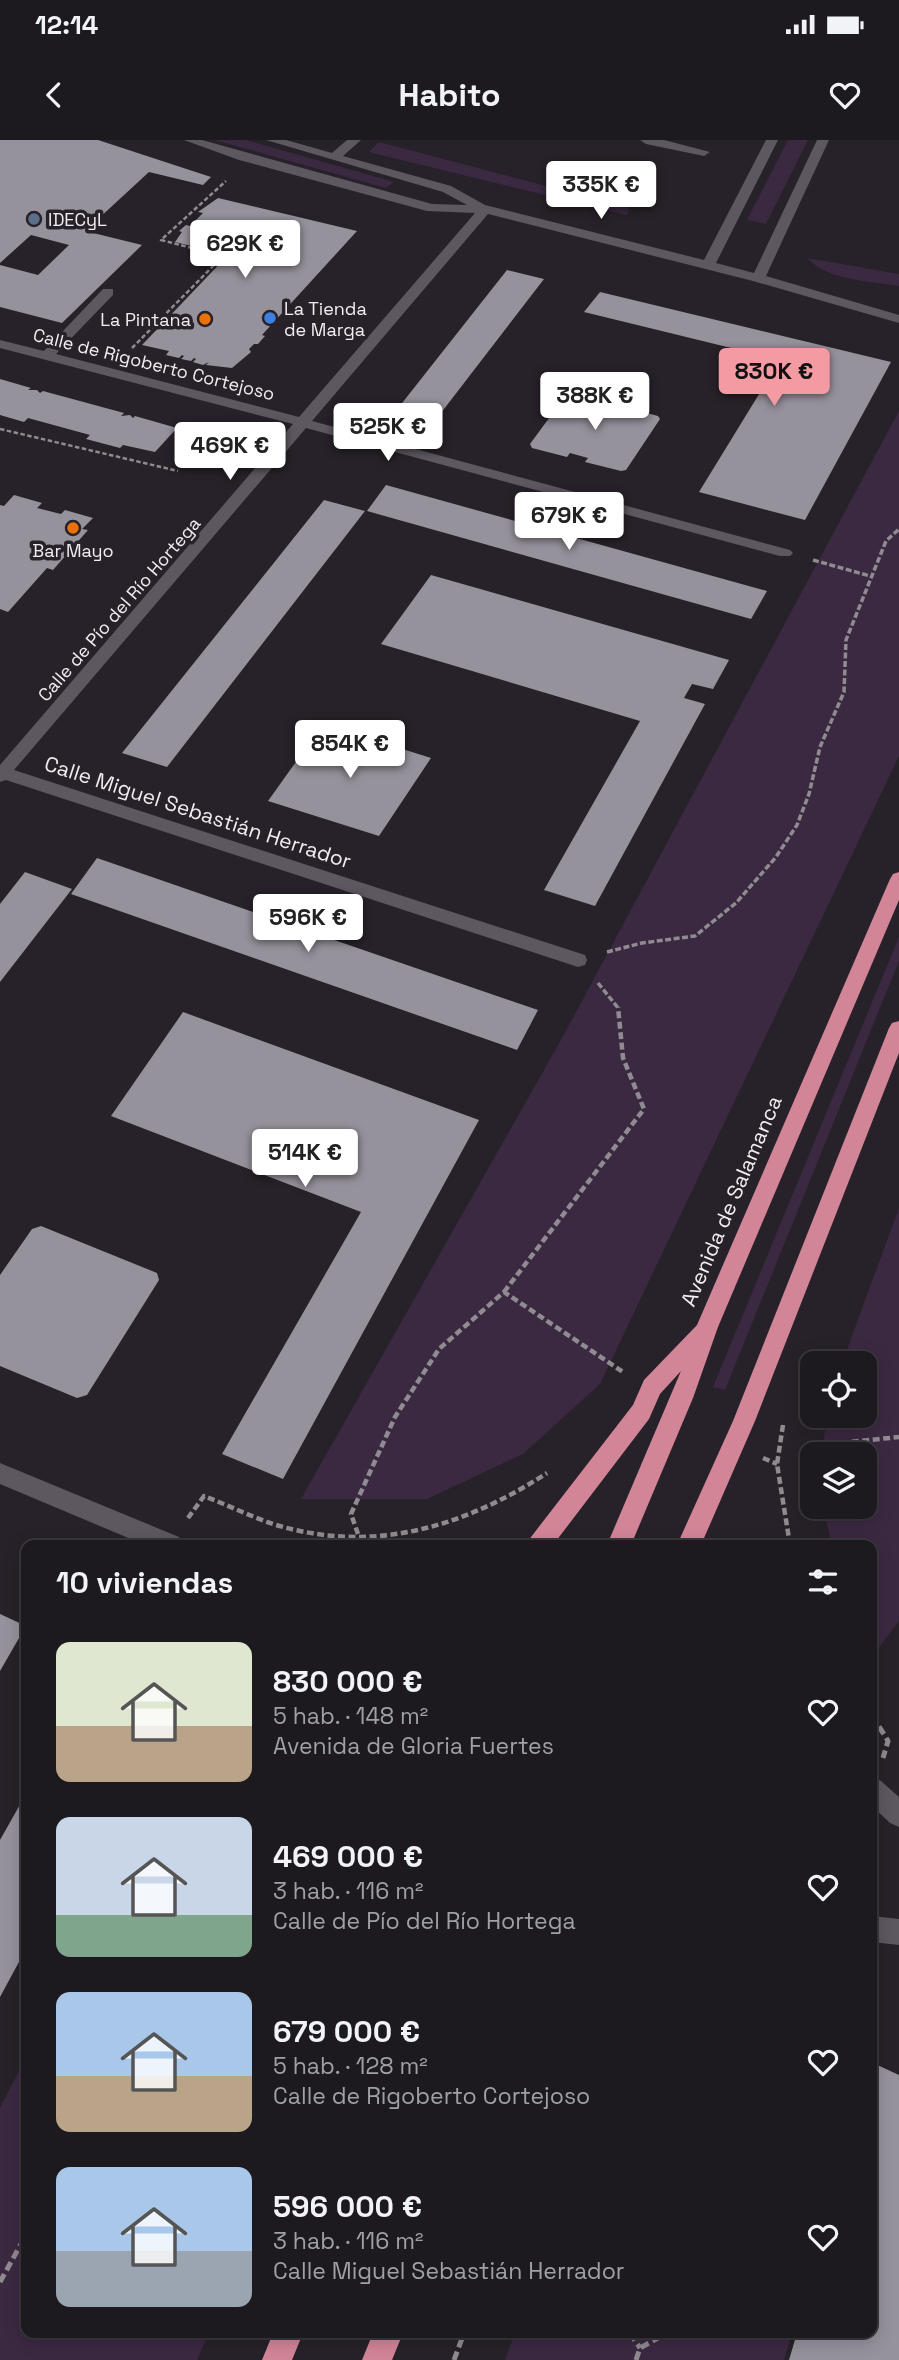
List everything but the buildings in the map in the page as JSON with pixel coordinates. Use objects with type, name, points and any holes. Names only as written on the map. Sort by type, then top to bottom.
[{"type":"highway","name":"Avenida de Salamanca","points":[[621,1540],[682,1398],[707,1327],[899,879]]},
{"type":"highway","points":[[691,1540],[744,1421],[899,1028]]},
{"type":"highway","points":[[543,1540],[641,1412],[652,1387],[707,1327]]},
{"type":"highway","points":[[277,2360],[286,2338]]},
{"type":"highway","points":[[377,2360],[386,2338]]},
{"type":"street","points":[[190,140],[243,158],[432,208],[485,209],[758,278],[899,319]]},
{"type":"street","points":[[272,140],[447,189],[485,209]]},
{"type":"street","points":[[334,157],[355,140]]},
{"type":"street","points":[[646,140],[704,152]]},
{"type":"street","points":[[708,266],[772,140]]},
{"type":"street","points":[[758,278],[823,140]]},
{"type":"street","name":"Calle de Pío del Río Hortega","points":[[1,775],[485,209]]},
{"type":"street","points":[[46,357],[108,292]]},
{"type":"street","points":[[837,301],[899,304]]},
{"type":"street","name":"Calle de Rigoberto Cortejoso","points":[[0,344],[785,553]]},
{"type":"street","name":"Calle Miguel Sebastián Herrador","points":[[1,775],[578,960]]},
{"type":"street","points":[[0,1473],[159,1540]]},
{"type":"street","points":[[877,1794],[899,1814]]},
{"type":"street","points":[[877,1930],[899,1932]]},
{"type":"path","points":[[132,348],[223,256],[161,240],[228,179]]},
{"type":"path","points":[[0,429],[177,471]]},
{"type":"path","points":[[358,1534],[351,1514],[395,1417],[439,1349],[503,1292],[644,1109],[623,1058],[620,1010],[578,960],[642,943],[695,936],[736,903],[776,857],[797,825],[810,794],[820,747],[844,692],[846,640],[870,576],[886,541],[899,529]]},
{"type":"path","points":[[785,553],[870,576]]},
{"type":"path","points":[[503,1292],[631,1378]]},
{"type":"path","points":[[783,1423],[778,1464],[783,1517],[789,1540]]},
{"type":"path","points":[[850,1442],[899,1437]]},
{"type":"path","points":[[204,1496],[276,1525],[334,1534],[406,1534],[474,1514],[523,1490],[551,1470]]},
{"type":"path","points":[[877,1724],[888,1741]]},
{"type":"path","points":[[0,2282],[21,2244]]},
{"type":"path","points":[[454,2360],[462,2338]]},
{"type":"path","points":[[633,2338],[640,2348]]},
{"type":"path","points":[[636,2360],[640,2348],[658,2338]]},
{"type":"shaded area","points":[[215,140],[246,140],[394,182],[386,188]]},
{"type":"shaded area","points":[[788,140],[808,140],[766,224],[747,220]]},
{"type":"shaded area","points":[[379,142],[629,208],[627,215],[369,152]]},
{"type":"shaded area","points":[[807,258],[899,274],[899,286],[838,276],[816,266]]},
{"type":"shaded area","points":[[899,411],[899,756],[600,1384],[523,1454],[427,1499],[301,1499],[561,1040]]},
{"type":"shaded area","points":[[899,937],[899,961],[725,1390],[713,1387]]},
{"type":"shaded area","points":[[899,1208],[899,1621],[877,1650],[877,1540],[831,1540],[826,1519],[877,1519],[877,1442],[824,1442],[825,1428],[877,1428],[877,1351],[846,1351]]},
{"type":"shaded area","points":[[21,2067],[21,2338],[207,2338],[197,2360],[0,2360],[0,2108]]},
{"type":"shaded area","points":[[513,2338],[791,2338],[784,2360],[505,2360]]},
{"type":"place","name":"IDECyL","points":[[34,219]]},
{"type":"place","name":"La Tienda de Marga","points":[[270,318]]},
{"type":"place","name":"La Pintana","points":[[205,319]]},
{"type":"place","name":"Bar Mayo","points":[[73,528]]}]
